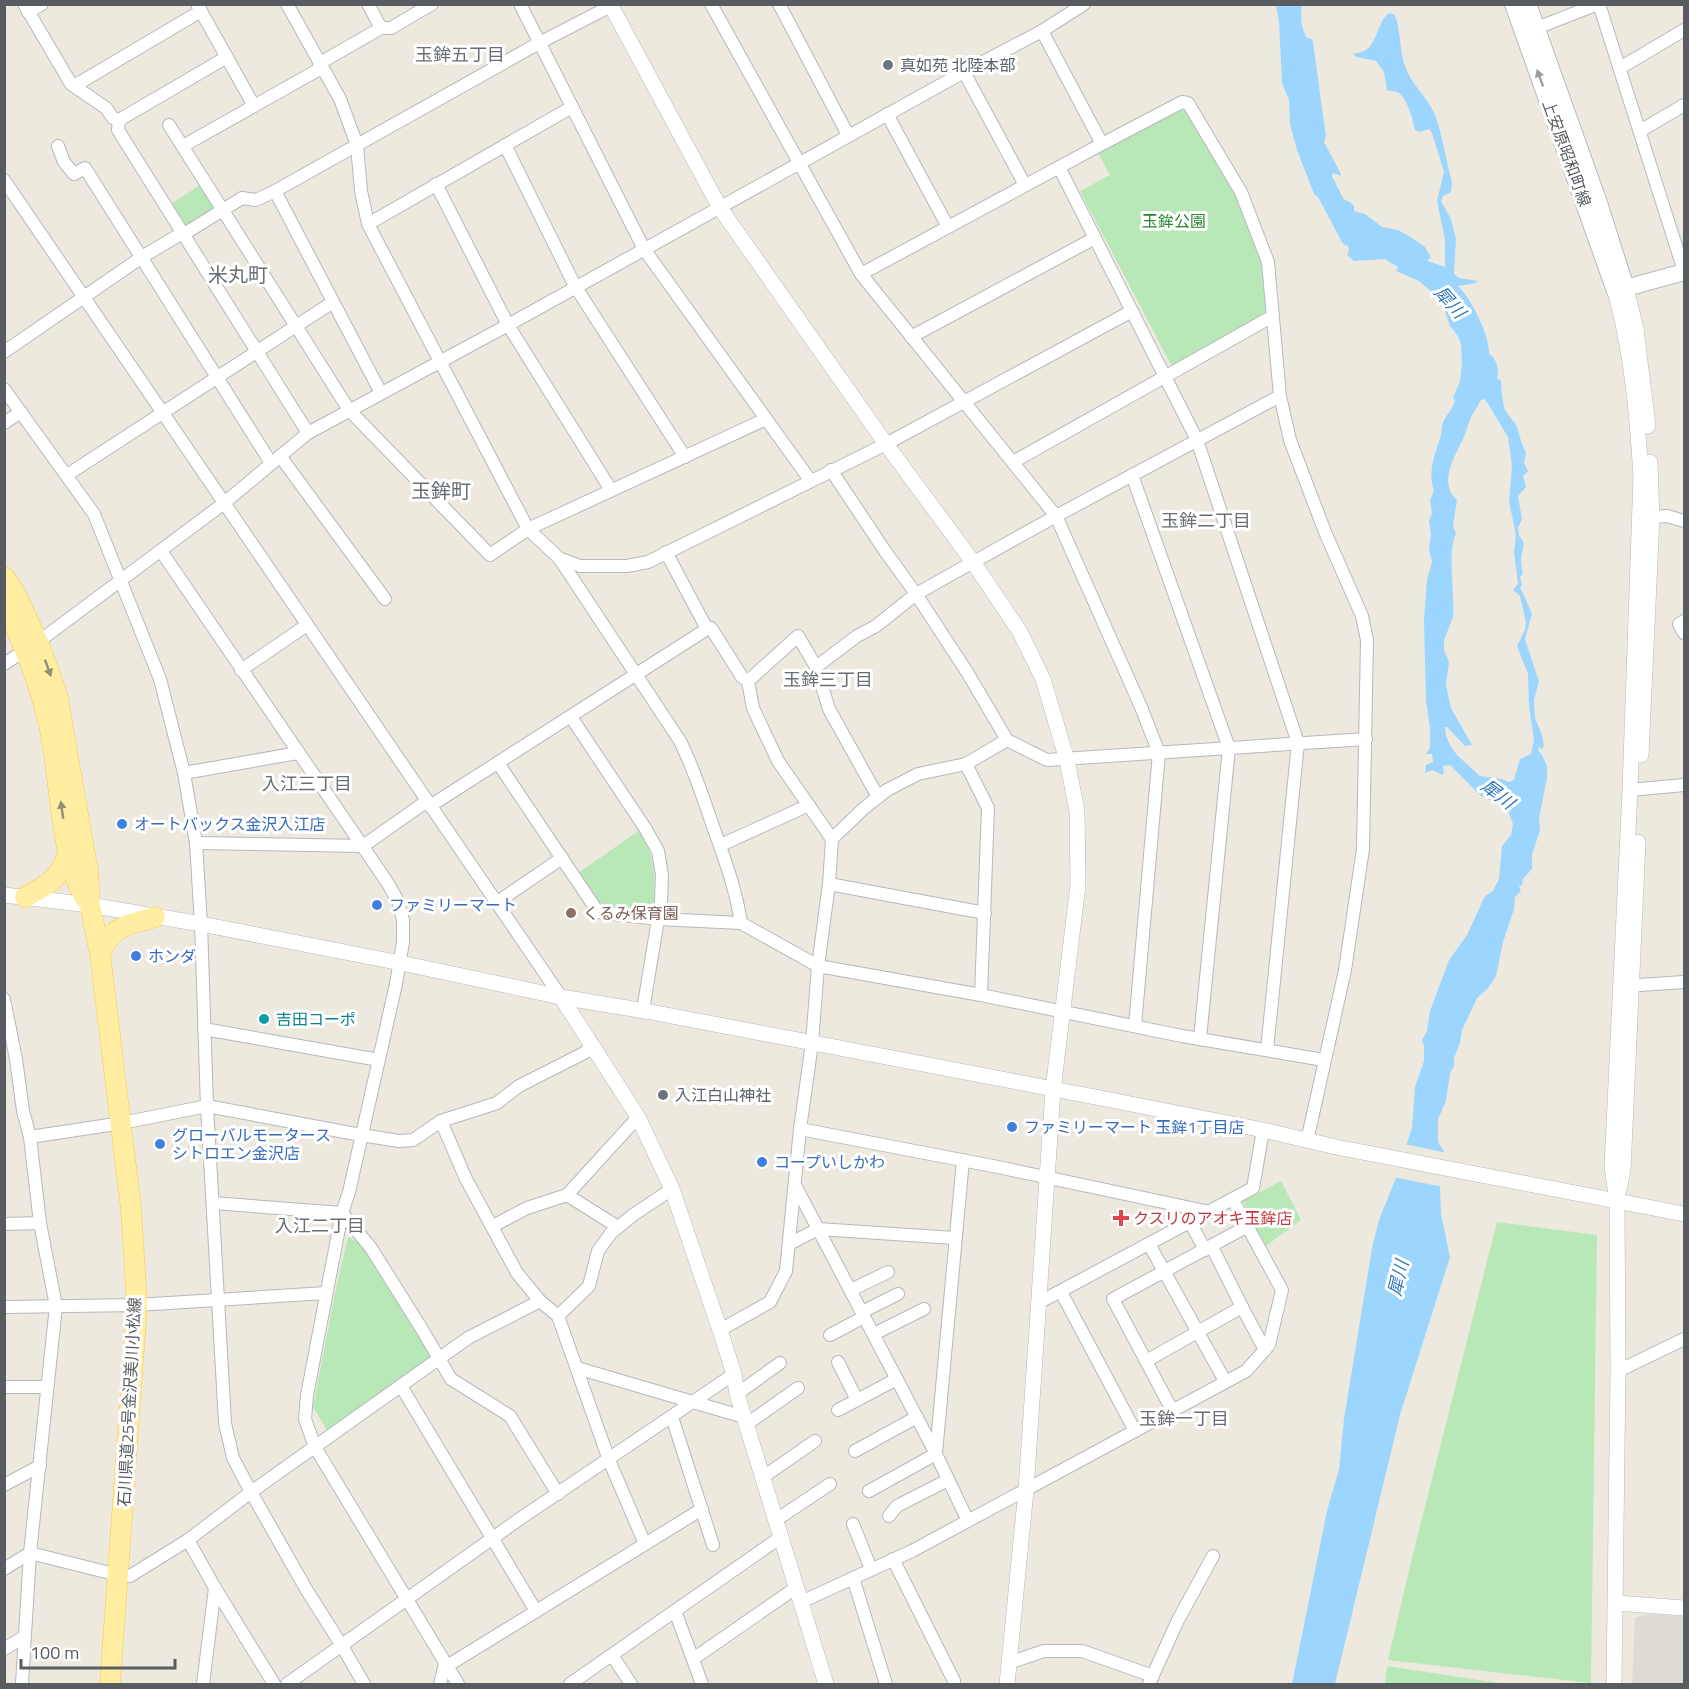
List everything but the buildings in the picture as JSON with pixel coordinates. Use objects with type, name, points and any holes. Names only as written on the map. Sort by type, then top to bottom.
[{"type":"main road","name":"上安原昭和町線","points":[[1513,4],[1530,31]]},
{"type":"main road","name":"上安原昭和町線","points":[[1528,4],[1530,31],[1570,159],[1620,290]]},
{"type":"main road","points":[[1620,290],[1684,272]]},
{"type":"main road","name":"石川県道25号金沢美川小松線","points":[[4,577],[15,593],[32,646],[48,720],[69,850],[76,881],[90,905]]},
{"type":"main road","name":"石川県道25号金沢美川小松線","points":[[4,604],[32,646],[57,694],[88,872],[90,905],[100,954],[131,1208],[136,1305],[110,1684]]},
{"type":"main road","points":[[25,897],[52,881],[63,868],[69,850]]},
{"type":"main road","points":[[100,954],[111,934],[121,927],[155,917]]},
{"type":"street","points":[[42,4],[26,8],[70,84],[106,108],[113,118],[119,120],[227,57]]},
{"type":"street","points":[[287,4],[340,99],[357,145],[361,191],[368,224],[528,529],[559,558],[680,741],[691,764],[721,846],[741,923]]},
{"type":"street","points":[[368,4],[381,28]]},
{"type":"street","points":[[183,146],[318,70],[320,63],[381,28],[391,27],[432,4]]},
{"type":"street","points":[[520,4],[644,249],[810,480]]},
{"type":"street","points":[[711,4],[861,274],[1056,516],[1116,649],[1159,753],[1135,1026]]},
{"type":"street","points":[[779,4],[848,135]]},
{"type":"street","points":[[4,664],[32,646],[223,504],[308,433],[508,325],[848,135],[1042,31],[1084,4]]},
{"type":"street","points":[[1530,31],[1599,4],[1684,272]]},
{"type":"street","points":[[4,352],[142,257],[242,198],[256,200],[275,191],[610,5],[720,208],[886,444],[973,562],[1020,632],[1043,679],[1067,760],[1077,811],[1078,885],[1053,1090],[1026,1490],[1006,1684]]},
{"type":"street","points":[[74,86],[199,8],[254,106]]},
{"type":"street","points":[[1620,68],[1684,30]]},
{"type":"street","points":[[1042,31],[1102,144]]},
{"type":"street","points":[[964,72],[1025,185]]},
{"type":"street","points":[[861,274],[1182,102],[1188,104],[1241,192],[1268,262],[1280,396],[1290,440],[1325,532],[1362,616],[1367,640],[1363,849],[1345,969],[1307,1141]]},
{"type":"street","points":[[1640,131],[1684,105]]},
{"type":"street","points":[[368,224],[572,107]]},
{"type":"street","points":[[887,114],[948,227]]},
{"type":"street","points":[[119,120],[118,130],[308,433]]},
{"type":"street","points":[[169,125],[349,410],[490,555],[528,529],[766,419]]},
{"type":"street","points":[[505,145],[575,286],[685,457]]},
{"type":"street","points":[[58,146],[64,162],[74,174],[86,168],[218,377],[276,459],[385,599]]},
{"type":"street","points":[[1059,167],[1197,440],[1298,743],[1267,1050]]},
{"type":"street","points":[[4,180],[561,998],[638,1118],[672,1189],[720,1330],[734,1374],[737,1394],[826,1684]]},
{"type":"street","points":[[436,184],[508,325],[611,490]]},
{"type":"street","points":[[275,191],[381,393]]},
{"type":"street","points":[[911,337],[1095,238]]},
{"type":"street","points":[[1614,1684],[1618,1371],[1617,1201],[1623,1170],[1626,986],[1646,517],[1638,426],[1620,290]]},
{"type":"street","points":[[68,475],[333,302]]},
{"type":"street","points":[[559,558],[580,566],[627,566],[648,562],[886,444],[1132,311]]},
{"type":"street","points":[[1013,462],[1273,316]]},
{"type":"street","points":[[4,389],[94,514],[160,679],[184,772],[196,843],[207,1106],[225,1424],[233,1458],[251,1492],[364,1684]]},
{"type":"street","points":[[816,667],[857,636],[876,626],[916,594],[1280,396]]},
{"type":"street","points":[[4,423],[21,412]]},
{"type":"street","points":[[831,470],[967,672],[1007,740],[1047,760],[1067,760],[1366,739]]},
{"type":"street","points":[[1132,475],[1230,748],[1200,1038]]},
{"type":"street","points":[[1646,517],[1667,516],[1684,521]]},
{"type":"street","points":[[161,551],[363,846],[398,901],[403,920],[400,963],[349,1192],[342,1213],[307,1395],[305,1419],[315,1447],[458,1684]]},
{"type":"street","points":[[666,552],[707,629]]},
{"type":"street","points":[[1684,621],[1679,624],[1684,633]]},
{"type":"street","points":[[241,670],[307,626]]},
{"type":"street","points":[[196,843],[363,846],[428,803],[498,763],[711,628],[742,677],[748,681],[753,708],[778,761],[832,839],[786,1271],[770,1302],[720,1330]]},
{"type":"street","points":[[748,681],[798,636],[816,667],[829,709],[878,797]]},
{"type":"street","points":[[571,717],[658,851],[662,875],[658,919],[642,1010]]},
{"type":"street","points":[[832,839],[863,808],[918,774],[966,764],[1007,740]]},
{"type":"street","points":[[184,772],[298,753]]},
{"type":"street","points":[[498,763],[598,912],[658,919],[741,923],[818,966],[1324,1060]]},
{"type":"street","points":[[966,764],[988,808],[981,995]]},
{"type":"street","points":[[1635,789],[1684,785]]},
{"type":"street","points":[[721,846],[809,805]]},
{"type":"street","points":[[496,903],[562,858]]},
{"type":"street","points":[[829,884],[984,913]]},
{"type":"street","points":[[4,896],[90,905],[201,924],[400,963],[561,998],[642,1010],[1684,1214]]},
{"type":"street","points":[[1626,986],[1684,982]]},
{"type":"street","points":[[4,999],[23,1111],[30,1137],[40,1223],[56,1306],[30,1553],[22,1684]]},
{"type":"street","points":[[204,1029],[379,1060]]},
{"type":"street","points":[[30,1137],[122,1123],[207,1106],[361,1135],[399,1141],[413,1140],[441,1121],[497,1103],[519,1086],[586,1052],[590,1045]]},
{"type":"street","points":[[493,1226],[527,1208],[567,1195],[638,1118]]},
{"type":"street","points":[[441,1121],[466,1179],[517,1273],[540,1302],[558,1316],[609,1460],[645,1544]]},
{"type":"street","points":[[800,1129],[963,1160],[1210,1212]]},
{"type":"street","points":[[1040,1302],[1253,1188],[1263,1130]]},
{"type":"street","points":[[936,1454],[963,1160]]},
{"type":"street","points":[[795,1184],[936,1454],[968,1521]]},
{"type":"street","points":[[558,1316],[589,1286],[598,1251],[612,1233],[672,1189]]},
{"type":"street","points":[[567,1195],[618,1227]]},
{"type":"street","points":[[693,1659],[799,1594],[853,1578],[893,1559],[1246,1371],[1269,1345],[1282,1290],[1233,1200]]},
{"type":"street","points":[[213,1203],[342,1213],[371,1248],[451,1379],[510,1416],[558,1494]]},
{"type":"street","points":[[1190,1222],[1208,1248],[1265,1350]]},
{"type":"street","points":[[4,1224],[40,1223]]},
{"type":"street","points":[[1172,1410],[1113,1299],[1246,1227]]},
{"type":"street","points":[[789,1244],[818,1229],[955,1238]]},
{"type":"street","points":[[1149,1244],[1225,1381]]},
{"type":"street","points":[[851,1290],[888,1272]]},
{"type":"street","points":[[1061,1292],[1135,1431]]},
{"type":"street","points":[[4,1307],[136,1305],[326,1293]]},
{"type":"street","points":[[830,1335],[898,1294]]},
{"type":"street","points":[[4,1569],[30,1553],[130,1576],[188,1540],[251,1492],[468,1338],[540,1302]]},
{"type":"street","points":[[1146,1361],[1242,1307]]},
{"type":"street","points":[[874,1334],[924,1309]]},
{"type":"street","points":[[1618,1371],[1684,1339]]},
{"type":"street","points":[[838,1362],[857,1400]]},
{"type":"street","points":[[737,1394],[780,1363]]},
{"type":"street","points":[[577,1368],[746,1421]]},
{"type":"street","points":[[287,1684],[493,1538],[734,1374]]},
{"type":"street","points":[[838,1410],[897,1380]]},
{"type":"street","points":[[401,1386],[536,1611]]},
{"type":"street","points":[[4,1387],[47,1387]]},
{"type":"street","points":[[746,1421],[798,1388]]},
{"type":"street","points":[[672,1417],[713,1545]]},
{"type":"street","points":[[855,1451],[917,1417]]},
{"type":"street","points":[[763,1477],[815,1441]]},
{"type":"street","points":[[869,1491],[936,1454]]},
{"type":"street","points":[[4,1485],[39,1466]]},
{"type":"street","points":[[889,1516],[897,1506],[948,1480]]},
{"type":"street","points":[[776,1520],[830,1484]]},
{"type":"street","points":[[441,1684],[446,1665],[702,1509]]},
{"type":"street","points":[[853,1524],[872,1569]]},
{"type":"street","points":[[570,1684],[781,1537]]},
{"type":"street","points":[[188,1540],[274,1684]]},
{"type":"street","points":[[1008,1663],[1044,1651],[1082,1651],[1151,1680],[1178,1620],[1213,1556]]},
{"type":"street","points":[[893,1559],[954,1681]]},
{"type":"street","points":[[853,1578],[886,1684]]},
{"type":"street","points":[[203,1684],[215,1588]]},
{"type":"street","points":[[1616,1603],[1684,1608]]},
{"type":"street","points":[[675,1611],[702,1684]]},
{"type":"street","points":[[4,1649],[24,1637]]},
{"type":"street","points":[[612,1655],[631,1684]]},
{"type":"shaded area","points":[[1646,1614],[1684,1616],[1684,1684],[1632,1684],[1635,1618]]},
{"type":"green space","name":"玉鉾公園","points":[[1182,108],[1188,110],[1238,194],[1265,261],[1269,313],[1176,365],[1170,363],[1080,191],[1110,175],[1098,153]]},
{"type":"green space","points":[[202,184],[215,209],[186,227],[169,205]]},
{"type":"green space","points":[[640,830],[652,860],[654,909],[650,912],[603,908],[578,873]]},
{"type":"green space","points":[[1281,1181],[1301,1220],[1266,1246],[1243,1201]]},
{"type":"green space","points":[[1497,1222],[1597,1235],[1591,1683],[1388,1660]]},
{"type":"green space","points":[[348,1237],[362,1244],[432,1356],[327,1430],[313,1407]]},
{"type":"green space","points":[[1387,1666],[1505,1684],[1385,1684]]},
{"type":"water","name":"犀川","points":[[1276,5],[1302,5],[1303,30],[1307,38],[1312,39],[1313,42],[1326,137],[1324,142],[1340,172],[1341,176],[1333,173],[1332,176],[1344,200],[1354,206],[1354,211],[1365,214],[1382,227],[1398,230],[1412,238],[1425,247],[1431,258],[1428,261],[1445,267],[1445,240],[1437,201],[1444,172],[1432,133],[1429,129],[1419,132],[1415,130],[1404,98],[1397,92],[1387,90],[1384,72],[1376,61],[1353,54],[1365,51],[1370,46],[1389,13],[1395,15],[1403,60],[1408,73],[1437,120],[1452,182],[1451,192],[1443,196],[1441,201],[1451,219],[1456,239],[1454,274],[1459,278],[1478,281],[1458,286],[1479,318],[1489,354],[1497,364],[1497,378],[1501,381],[1505,410],[1517,427],[1526,453],[1524,463],[1528,471],[1523,476],[1526,487],[1518,496],[1522,519],[1518,528],[1519,536],[1524,544],[1521,560],[1523,575],[1520,576],[1522,585],[1520,587],[1532,614],[1525,639],[1539,682],[1534,700],[1535,718],[1544,746],[1542,749],[1538,747],[1539,752],[1547,766],[1547,778],[1539,818],[1540,830],[1532,855],[1532,869],[1522,880],[1523,884],[1519,887],[1521,891],[1515,897],[1514,909],[1503,942],[1496,976],[1477,998],[1462,1030],[1454,1066],[1450,1073],[1446,1101],[1438,1119],[1438,1142],[1444,1152],[1440,1186],[1441,1214],[1450,1257],[1400,1415],[1335,1684],[1292,1684],[1327,1511],[1339,1469],[1344,1419],[1372,1248],[1379,1220],[1396,1178],[1412,1128],[1415,1087],[1424,1061],[1422,1040],[1427,1031],[1430,1011],[1449,960],[1467,935],[1485,896],[1493,891],[1499,879],[1502,846],[1511,835],[1513,824],[1507,808],[1481,796],[1450,765],[1443,766],[1442,775],[1433,770],[1425,773],[1426,765],[1433,762],[1432,754],[1426,754],[1430,748],[1430,728],[1426,701],[1424,620],[1427,579],[1432,562],[1429,550],[1431,535],[1429,521],[1432,513],[1430,501],[1434,490],[1431,476],[1443,423],[1454,404],[1453,398],[1460,381],[1461,344],[1450,326],[1443,305],[1419,281],[1396,271],[1398,267],[1385,259],[1354,261],[1347,255],[1348,246],[1343,244],[1318,197],[1314,194],[1297,150],[1290,124],[1289,100],[1282,83]],"holes":[[[1485,399],[1508,437],[1512,466],[1509,501],[1516,535],[1514,552],[1518,584],[1513,590],[1520,596],[1526,622],[1525,630],[1517,646],[1528,674],[1529,706],[1534,740],[1531,754],[1520,759],[1514,780],[1509,782],[1480,776],[1457,755],[1450,745],[1445,727],[1465,746],[1472,745],[1451,708],[1446,685],[1449,662],[1444,650],[1444,640],[1453,617],[1452,550],[1456,534],[1453,525],[1457,500],[1449,486],[1448,478],[1452,462],[1471,417],[1481,400]]]},
{"type":"pier","points":[[1404,1144],[1447,1153],[1443,1187],[1393,1177]]},
{"type":"place","name":"真如苑 北陸本部","points":[[888,65]]},
{"type":"place","name":"オートバックス金沢入江店","points":[[122,824]]},
{"type":"place","name":"ファミリーマート","points":[[377,905]]},
{"type":"place","name":"くるみ保育園","points":[[571,913]]},
{"type":"place","name":"ホンダ","points":[[136,956]]},
{"type":"place","name":"吉田コーポ","points":[[264,1019]]},
{"type":"place","name":"入江白山神社","points":[[663,1095]]},
{"type":"place","name":"ファミリーマート 玉鉾1丁目店","points":[[1012,1127]]},
{"type":"place","name":"グローバルモータース シトロエン金沢店","points":[[160,1144]]},
{"type":"place","name":"コープいしかわ","points":[[762,1162]]},
{"type":"place","name":"クスリのアオキ玉鉾店","points":[[1121,1218]]},
{"type":"district","name":"玉鉾五丁目","points":[[460,54]]},
{"type":"district","name":"米丸町","points":[[238,274]]},
{"type":"district","name":"玉鉾町","points":[[441,490]]},
{"type":"district","name":"玉鉾二丁目","points":[[1206,520]]},
{"type":"district","name":"玉鉾三丁目","points":[[828,679]]},
{"type":"district","name":"入江三丁目","points":[[307,783]]},
{"type":"district","name":"入江二丁目","points":[[320,1225]]},
{"type":"district","name":"玉鉾一丁目","points":[[1184,1418]]}]
